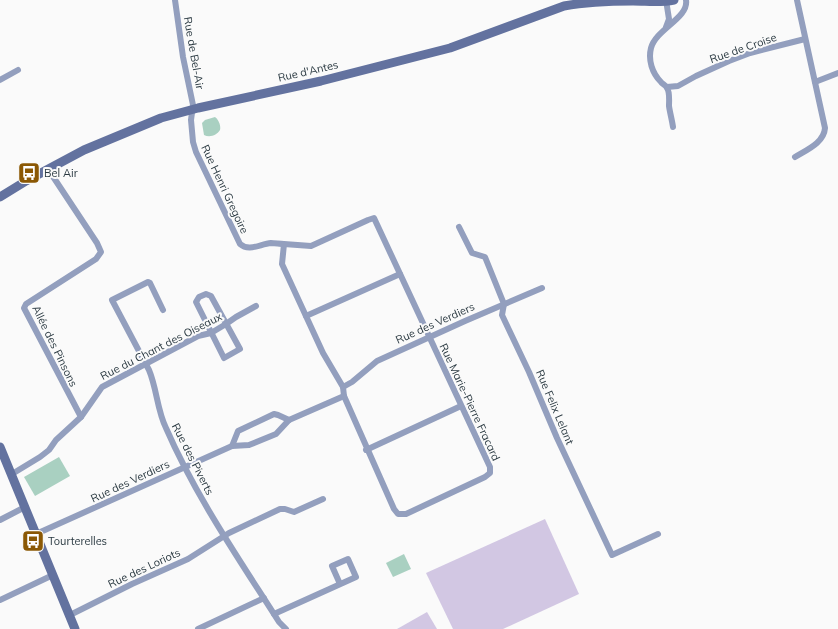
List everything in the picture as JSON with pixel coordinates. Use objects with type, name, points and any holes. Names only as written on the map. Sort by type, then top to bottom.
[{"type":"street","name":"Rue de Bel-Air","points":[[176,0],[179,29],[193,109]]},
{"type":"street","points":[[673,127],[667,87],[656,76],[650,61],[650,53],[654,42],[666,27],[675,22],[682,12],[686,5],[686,0]]},
{"type":"street","points":[[795,157],[820,140],[824,133],[823,117],[797,0]]},
{"type":"street","name":"Rue d'Antes","points":[[0,197],[26,181],[84,150],[161,118],[193,109],[322,81],[450,48],[564,6],[580,3],[668,1]]},
{"type":"street","points":[[666,27],[668,1]]},
{"type":"street","name":"Rue de Croise","points":[[667,87],[678,86],[728,61],[750,53],[805,39]]},
{"type":"street","points":[[0,80],[18,70]]},
{"type":"street","points":[[815,82],[838,73]]},
{"type":"street","name":"Rue Henri Gregoire","points":[[193,109],[191,120],[193,142],[196,152],[240,244],[247,248]]},
{"type":"street","name":"Allée des Pinsons","points":[[48,169],[98,242],[101,252],[96,259],[26,304],[24,308],[81,417]]},
{"type":"street","name":"Rue Marie-Pierre Fracard","points":[[247,248],[271,243],[311,246],[374,218],[490,468],[490,473],[485,477],[406,514],[398,514],[394,510],[366,450],[344,396],[343,387],[323,353],[282,264],[284,244]]},
{"type":"street","name":"Rue Felix Lelant","points":[[459,227],[472,253],[485,257],[504,304],[502,315],[529,372],[557,438],[612,555],[658,534]]},
{"type":"street","points":[[306,316],[400,274]]},
{"type":"street","name":"Rue des Piverts","points":[[163,310],[150,283],[148,282],[112,300],[153,381],[162,420],[185,467],[211,514],[282,629]]},
{"type":"street","name":"Rue des Verdiers","points":[[343,387],[352,382],[377,361],[542,288]]},
{"type":"street","points":[[206,294],[211,296],[226,324],[240,349],[224,358],[196,302],[199,297],[206,294]]},
{"type":"street","name":"Rue du Chant des Oiseaux","points":[[12,474],[49,450],[56,440],[81,417],[102,387],[198,336],[211,333],[256,306]]},
{"type":"street","name":"Rue des Verdiers","points":[[36,534],[232,446],[249,446],[276,434],[289,420],[344,396]]},
{"type":"street","points":[[366,450],[461,406]]},
{"type":"street","points":[[232,446],[238,431],[274,414],[289,420]]},
{"type":"street","points":[[0,447],[75,629]]},
{"type":"street","name":"Rue des Loriots","points":[[70,615],[188,559],[225,536],[280,509],[294,512],[323,499]]},
{"type":"street","points":[[0,520],[25,507]]},
{"type":"street","points":[[0,600],[53,575]]},
{"type":"street","points":[[274,614],[340,584]]},
{"type":"street","points":[[198,629],[264,598]]},
{"type":"street","name":"Rue des Piverts","points":[[279,622],[286,629]]},
{"type":"shaded area","points":[[215,117],[218,120],[220,130],[213,136],[204,135],[202,123],[205,120]]},
{"type":"shaded area","points":[[59,457],[70,476],[35,496],[24,477]]},
{"type":"shaded area","points":[[545,519],[579,594],[503,629],[453,629],[426,573]]},
{"type":"shaded area","points":[[404,554],[411,569],[393,577],[386,563]]},
{"type":"shaded area","points":[[427,612],[437,629],[397,629]]},
{"type":"place","name":"Bel Air","points":[[29,173]]},
{"type":"place","name":"Tourterelles","points":[[33,541]]}]
